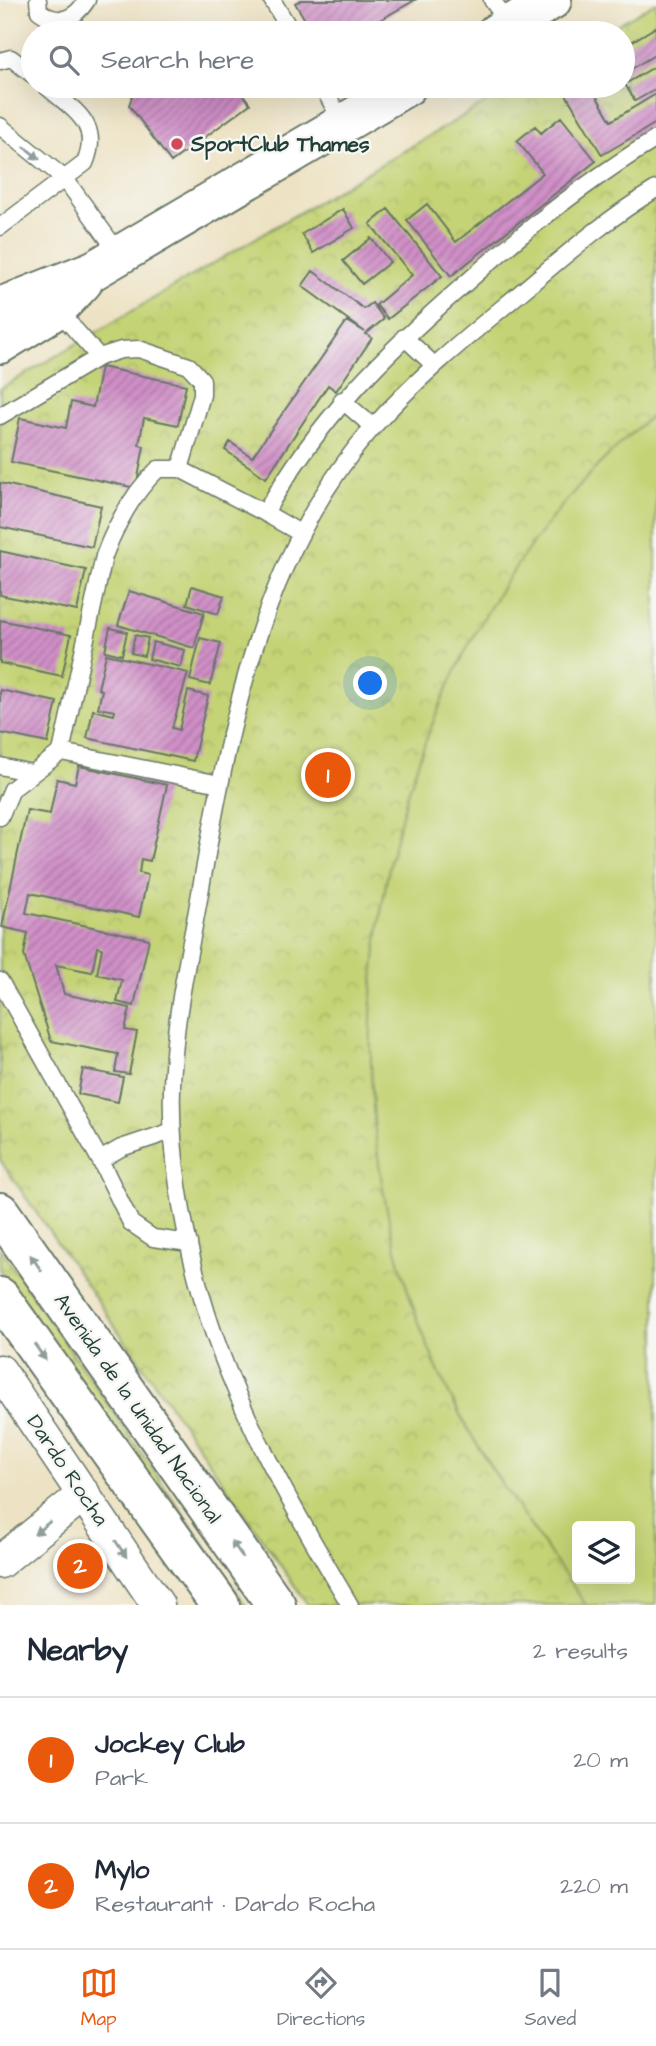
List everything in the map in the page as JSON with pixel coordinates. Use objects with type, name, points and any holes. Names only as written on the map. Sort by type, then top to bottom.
[{"type":"main road","points":[[499,19],[552,0]]},
{"type":"main road","points":[[0,307],[107,262],[386,98]]},
{"type":"main road","points":[[0,344],[57,309],[107,262]]},
{"type":"main road","name":"Avenida de la Unidad Nacional","points":[[0,1212],[276,1605]]},
{"type":"main road","points":[[0,1297],[220,1605]]},
{"type":"street","name":"Dardo Rocha","points":[[0,1370],[158,1605]]},
{"type":"street","points":[[0,1562],[84,1494]]},
{"type":"lane","points":[[38,0],[39,11],[56,21]]},
{"type":"lane","points":[[63,21],[80,12],[87,0]]},
{"type":"lane","points":[[272,0],[285,21]]},
{"type":"lane","points":[[0,61],[11,58],[21,64]]},
{"type":"lane","points":[[0,227],[85,163],[92,138],[88,124],[59,98]]},
{"type":"lane","points":[[329,98],[343,123]]},
{"type":"lane","points":[[0,126],[65,179],[107,262]]},
{"type":"lane","points":[[265,513],[300,456],[342,400],[404,337],[501,251],[612,166],[656,139]]},
{"type":"lane","points":[[350,1605],[280,1488],[240,1400],[202,1298],[189,1244],[172,1131],[173,1055],[219,784],[247,674],[284,566],[300,534],[333,481],[373,427],[434,365],[552,267],[656,189]]},
{"type":"lane","points":[[57,309],[99,357]]},
{"type":"lane","points":[[404,337],[434,365]]},
{"type":"lane","points":[[0,416],[99,357],[139,349],[189,366],[202,380],[202,395],[180,469]]},
{"type":"lane","points":[[342,400],[373,427]]},
{"type":"lane","points":[[0,817],[12,789],[61,752],[104,556],[113,533],[142,484],[158,470],[180,469],[300,534]]},
{"type":"lane","points":[[61,752],[219,784]]},
{"type":"lane","points":[[0,766],[32,773]]},
{"type":"lane","points":[[0,981],[100,1160],[131,1223],[153,1238],[189,1244]]},
{"type":"lane","points":[[100,1160],[121,1148],[172,1131]]},
{"type":"green space","points":[[656,2],[656,1605],[308,1605],[0,1160],[0,389],[494,98],[635,98],[635,21],[624,21]]},
{"type":"green space","points":[[656,412],[656,1605],[586,1605],[506,1490],[452,1400],[437,1368],[395,1244],[374,1115],[373,984],[392,854],[430,729],[488,611],[563,505]]},
{"type":"green space","points":[[0,1248],[246,1605],[240,1605],[0,1271]]},
{"type":"building","points":[[301,0],[415,0],[378,21],[306,21],[295,3]]},
{"type":"building","points":[[656,27],[656,54],[635,67],[635,40]]},
{"type":"building","points":[[656,66],[656,89],[635,101],[635,78]]},
{"type":"building","points":[[656,94],[656,123],[602,155],[568,98],[598,98],[611,121]]},
{"type":"building","points":[[132,98],[246,98],[250,104],[171,162],[129,105]]},
{"type":"building","points":[[561,117],[596,161],[451,276],[407,220],[427,204],[456,242],[543,173],[517,141],[535,126],[541,133]]},
{"type":"building","points":[[343,209],[354,228],[313,253],[302,234]]},
{"type":"building","points":[[388,209],[442,276],[388,319],[376,305],[412,275],[370,224]]},
{"type":"building","points":[[371,238],[390,262],[362,284],[343,261]]},
{"type":"building","points":[[313,271],[364,309],[372,303],[384,319],[366,334],[372,338],[336,391],[328,385],[266,478],[225,450],[230,442],[252,457],[347,321],[365,332],[302,286]]},
{"type":"building","points":[[101,367],[186,385],[178,425],[144,418],[139,445],[144,446],[136,488],[11,462],[20,418],[66,428],[71,402],[93,407]]},
{"type":"building","points":[[0,483],[101,506],[92,547],[0,527]]},
{"type":"building","points":[[0,551],[86,570],[77,611],[0,595]]},
{"type":"building","points":[[192,586],[224,596],[218,614],[187,604]]},
{"type":"building","points":[[129,591],[204,613],[194,648],[118,625]]},
{"type":"building","points":[[0,620],[71,635],[62,676],[0,663]]},
{"type":"building","points":[[110,628],[127,632],[122,655],[105,651]]},
{"type":"building","points":[[135,635],[148,638],[144,656],[131,653]]},
{"type":"building","points":[[200,638],[221,643],[210,685],[190,680]]},
{"type":"building","points":[[153,642],[185,650],[181,667],[149,659]]},
{"type":"building","points":[[106,654],[188,673],[172,728],[179,730],[188,691],[208,696],[193,761],[87,738],[93,710],[114,715],[115,711],[98,708],[102,690],[98,689]]},
{"type":"building","points":[[0,690],[57,702],[48,743],[0,733]]},
{"type":"building","points":[[79,766],[167,785],[150,861],[141,859],[139,873],[148,875],[139,917],[30,893],[26,913],[149,939],[134,1006],[117,1002],[122,980],[97,974],[102,948],[97,947],[92,972],[56,965],[64,994],[130,1008],[125,1030],[137,1032],[129,1074],[115,1072],[118,1054],[51,1041],[24,955],[28,933],[2,927],[27,810],[50,814],[57,779],[75,783]]},
{"type":"building","points":[[83,1069],[123,1077],[118,1102],[78,1094]]},
{"type":"place","name":"SportClub Thames","points":[[177,144]]},
{"type":"place","name":"Jockey Club","points":[[328,775]]},
{"type":"place","name":"Mylo","points":[[80,1566]]}]
